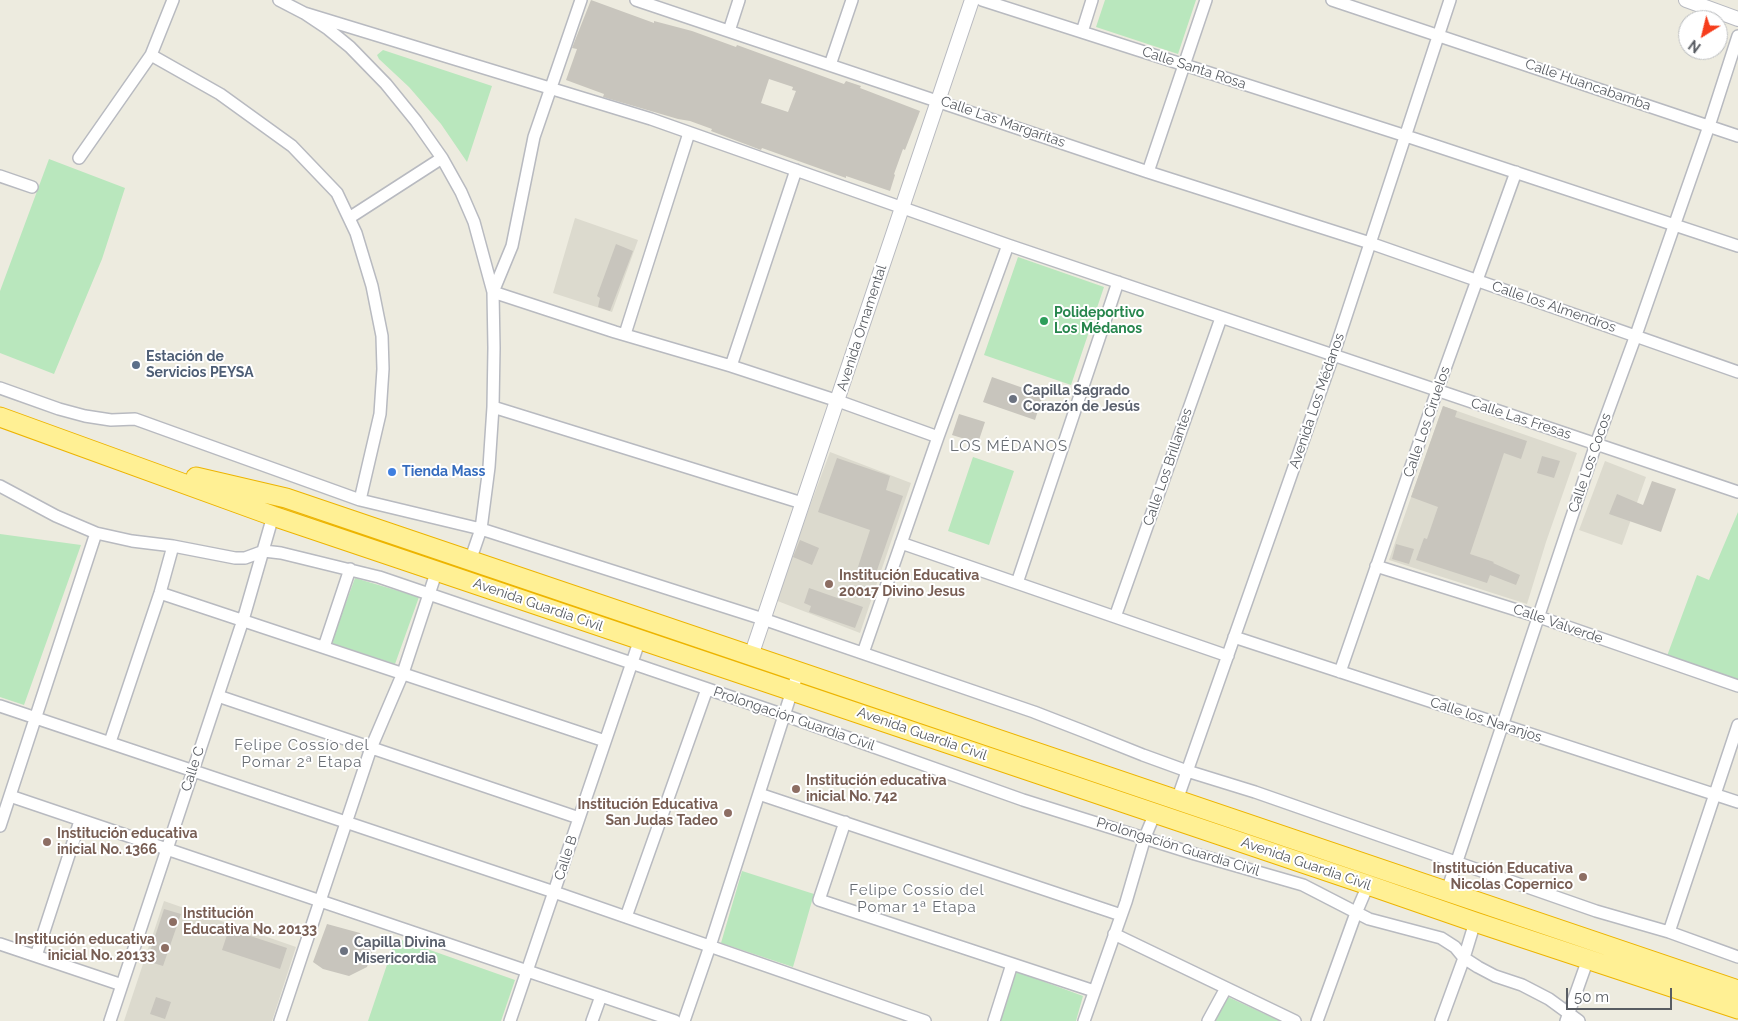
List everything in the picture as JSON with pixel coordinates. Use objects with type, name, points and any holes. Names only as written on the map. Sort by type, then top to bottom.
[{"type":"highway","name":"Avenida Guardia Civil","points":[[0,417],[273,516],[1738,1009]]},
{"type":"highway","name":"Avenida Guardia Civil","points":[[108,455],[286,498],[1738,990]]},
{"type":"street","points":[[79,158],[151,55],[173,0]]},
{"type":"street","points":[[279,0],[304,13],[328,29],[350,47],[386,84],[416,121],[442,158],[461,192],[474,222],[494,292],[493,407],[489,466],[481,529],[470,560]]},
{"type":"street","points":[[494,292],[512,246],[534,137],[549,88],[581,0]]},
{"type":"street","name":"Calle Las Margaritas","points":[[636,0],[1148,172],[1370,243]]},
{"type":"street","points":[[728,31],[739,0]]},
{"type":"street","points":[[830,64],[852,0]]},
{"type":"street","name":"Avenida Ornamental","points":[[752,656],[972,0]]},
{"type":"street","name":"Calle Santa Rosa","points":[[982,0],[1406,136],[1738,246]]},
{"type":"street","points":[[1082,32],[1092,0]]},
{"type":"street","points":[[1148,172],[1206,0]]},
{"type":"street","name":"Calle Huancabamba","points":[[1332,0],[1439,34],[1738,136]]},
{"type":"street","name":"Avenida Los Médanos","points":[[1177,800],[1333,356],[1450,0]]},
{"type":"street","points":[[1686,0],[1738,19]]},
{"type":"street","name":"Calle Las Fresas","points":[[304,13],[651,119],[1008,245],[1738,492]]},
{"type":"street","name":"Calle Los Cocos","points":[[1446,891],[1596,444],[1675,224],[1738,36]]},
{"type":"street","points":[[151,55],[220,94],[292,146],[337,194],[349,218],[356,233],[372,286],[382,344],[383,369],[380,414],[360,500]]},
{"type":"street","points":[[625,334],[689,133]]},
{"type":"street","points":[[349,218],[442,158]]},
{"type":"street","points":[[731,366],[796,170]]},
{"type":"street","name":"Calle Los Ciruelos","points":[[1340,672],[1437,391],[1516,172]]},
{"type":"street","points":[[0,176],[32,187]]},
{"type":"street","name":"Calle los Almendros","points":[[1370,243],[1738,372]]},
{"type":"street","points":[[863,653],[938,437],[1008,245]]},
{"type":"street","points":[[1017,583],[1118,282]]},
{"type":"street","points":[[494,292],[731,366],[938,437]]},
{"type":"street","name":"Calle Los Brillantes","points":[[1115,617],[1221,318]]},
{"type":"street","points":[[0,388],[85,416],[110,420],[135,419],[360,500],[481,529],[763,620],[1083,730],[1187,771],[1255,792],[1596,911],[1668,932],[1738,957]]},
{"type":"street","points":[[493,407],[802,503]]},
{"type":"street","name":"Prolongación Guardia Civil","points":[[0,486],[56,516],[96,533],[132,541],[173,546],[235,558],[245,558],[264,551],[281,553],[317,563],[350,569],[784,715],[1023,800],[1195,854],[1303,885],[1369,919],[1441,938],[1455,947],[1464,958],[1495,976],[1522,985],[1549,999],[1571,1019]]},
{"type":"street","name":"Calle C","points":[[110,1021],[243,620],[273,516]]},
{"type":"street","points":[[0,826],[96,533]]},
{"type":"street","points":[[901,543],[1228,656]]},
{"type":"street","points":[[110,742],[160,593],[173,546]]},
{"type":"street","name":"Calle Valverde","points":[[1376,566],[1539,617],[1738,686]]},
{"type":"street","points":[[324,647],[350,569]]},
{"type":"street","points":[[280,1021],[371,748],[403,673],[437,570]]},
{"type":"street","points":[[160,593],[605,741]]},
{"type":"street","name":"Calle los Naranjos","points":[[1234,637],[1738,802]]},
{"type":"street","name":"Calle B","points":[[510,1021],[640,639]]},
{"type":"street","points":[[684,1021],[798,672]]},
{"type":"street","points":[[626,917],[707,689]]},
{"type":"street","points":[[218,696],[579,818]]},
{"type":"street","points":[[0,706],[554,892],[710,946],[906,1018],[925,1021]]},
{"type":"street","points":[[1668,932],[1738,724]]},
{"type":"street","points":[[758,794],[1121,915]]},
{"type":"street","points":[[10,796],[675,1021]]},
{"type":"street","points":[[1084,1021],[1155,812]]},
{"type":"street","points":[[36,956],[80,821]]},
{"type":"street","points":[[845,822],[819,900],[1094,991]]},
{"type":"street","points":[[1317,1021],[1368,884]]},
{"type":"street","points":[[1441,1021],[1475,922]]},
{"type":"street","points":[[1114,934],[1295,1021]]},
{"type":"street","points":[[0,944],[122,984]]},
{"type":"street","points":[[1571,1019],[1588,959]]},
{"type":"street","points":[[994,1021],[1012,964]]},
{"type":"street","points":[[1208,1021],[1226,988]]},
{"type":"street","points":[[592,1021],[600,996]]},
{"type":"shaded area","points":[[575,218],[638,240],[612,312],[553,293]]},
{"type":"shaded area","points":[[1443,406],[1577,453],[1527,604],[1389,560]]},
{"type":"shaded area","points":[[830,452],[911,483],[860,633],[775,600]]},
{"type":"shaded area","points":[[1605,461],[1646,477],[1622,545],[1579,530]]},
{"type":"shaded area","points":[[164,901],[296,947],[272,1021],[124,1021]]},
{"type":"green space","points":[[1105,0],[1196,0],[1178,54],[1096,27]]},
{"type":"green space","points":[[383,50],[492,86],[467,162],[441,124],[409,87],[379,59],[377,55]]},
{"type":"green space","points":[[49,159],[125,188],[102,259],[54,374],[0,353],[0,291]]},
{"type":"green space","name":"Polideportivo Los Médanos","points":[[1018,257],[1104,287],[1071,385],[984,355]]},
{"type":"green space","points":[[973,457],[1014,471],[989,545],[948,531]]},
{"type":"green space","points":[[1738,512],[1738,680],[1667,656],[1697,575],[1709,580]]},
{"type":"green space","points":[[0,534],[81,545],[24,705],[0,697]]},
{"type":"green space","points":[[355,578],[419,597],[395,664],[331,643]]},
{"type":"green space","points":[[742,871],[814,894],[793,967],[721,943]]},
{"type":"green space","points":[[396,938],[515,980],[501,1021],[368,1021]]},
{"type":"green space","points":[[1015,971],[1083,996],[1076,1021],[997,1021]]},
{"type":"green space","points":[[1226,996],[1280,1021],[1215,1021]]},
{"type":"building","points":[[591,0],[654,23],[654,21],[692,31],[736,47],[737,45],[844,84],[846,81],[861,86],[860,88],[920,111],[905,150],[903,149],[890,191],[846,176],[846,178],[762,148],[761,150],[690,121],[603,97],[604,94],[566,80],[577,49],[572,48]],"holes":[[[769,79],[793,87],[792,90],[796,91],[788,112],[761,103]]]},
{"type":"building","points":[[616,244],[633,251],[610,311],[598,307],[600,298],[597,296]]},
{"type":"building","name":"Capilla Sagrado Corazón de Jesús","points":[[992,377],[1043,395],[1035,420],[983,402]]},
{"type":"building","points":[[1443,406],[1457,411],[1455,417],[1527,441],[1521,459],[1504,453],[1470,554],[1494,562],[1520,575],[1516,585],[1490,575],[1487,583],[1416,560],[1424,538],[1427,539],[1438,507],[1411,497]]},
{"type":"building","points":[[959,414],[985,422],[978,443],[952,435]]},
{"type":"building","points":[[1542,456],[1560,461],[1554,478],[1537,473]]},
{"type":"building","points":[[837,458],[890,476],[886,490],[903,496],[875,576],[857,570],[870,530],[818,512]]},
{"type":"building","points":[[1652,481],[1676,489],[1661,532],[1609,514],[1617,494],[1643,505]]},
{"type":"building","points":[[800,540],[819,548],[812,565],[793,557]]},
{"type":"building","points":[[1396,544],[1414,549],[1409,564],[1392,559]]},
{"type":"building","points":[[809,588],[863,607],[855,628],[809,612],[811,606],[804,603]]},
{"type":"building","points":[[164,909],[181,914],[163,966],[147,961]]},
{"type":"building","name":"Capilla Divina Misericordia","points":[[327,924],[360,933],[372,952],[367,967],[349,976],[323,969],[313,962]]},
{"type":"building","points":[[229,929],[287,948],[280,969],[222,950]]},
{"type":"building","points":[[156,997],[171,1002],[165,1019],[150,1014]]},
{"type":"place","name":"Polideportivo Los Médanos","points":[[1044,321]]},
{"type":"place","name":"Estación de Servicios PEYSA","points":[[136,365]]},
{"type":"place","name":"Capilla Sagrado Corazón de Jesús","points":[[1013,399]]},
{"type":"place","name":"Tienda Mass","points":[[392,472]]},
{"type":"place","name":"Institución Educativa 20017 Divino Jesus","points":[[829,584]]},
{"type":"place","name":"Institución educativa inicial No. 742","points":[[796,789]]},
{"type":"place","name":"Institución Educativa San Judas Tadeo","points":[[728,813]]},
{"type":"place","name":"Institución educativa inicial No. 1366","points":[[47,842]]},
{"type":"place","name":"Institución Educativa Nicolas Copernico","points":[[1583,877]]},
{"type":"place","name":"Institución Educativa No. 20133","points":[[173,922]]},
{"type":"place","name":"Institución educativa inicial No. 20133","points":[[165,948]]},
{"type":"place","name":"Capilla Divina Misericordia","points":[[344,951]]},
{"type":"district","name":"LOS MÉDANOS","points":[[1009,446]]},
{"type":"district","name":"Felipe Cossío del Pomar 2ª Etapa","points":[[302,754]]},
{"type":"district","name":"Felipe Cossío del Pomar 1ª Etapa","points":[[917,898]]}]
